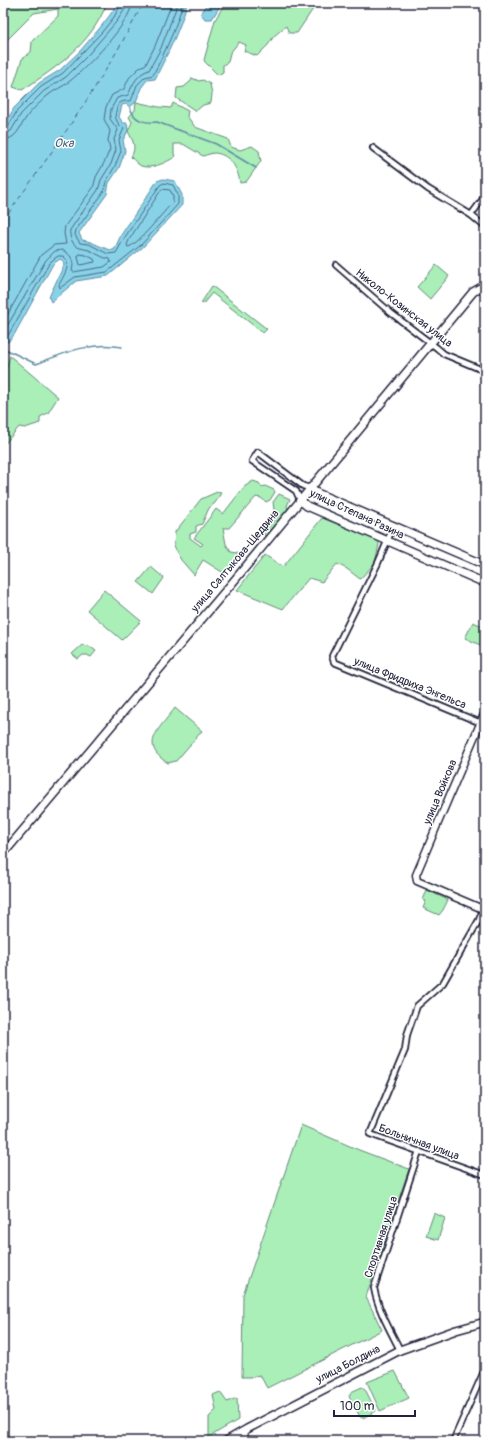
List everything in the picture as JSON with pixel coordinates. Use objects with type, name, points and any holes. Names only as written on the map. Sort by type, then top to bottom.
[{"type":"main road","name":"улица Салтыкова-Щедрина","points":[[3,854],[473,292],[485,285]]},
{"type":"main road","name":"улица Степана Разина","points":[[310,488],[318,493],[485,565]]},
{"type":"main road","name":"улица Степана Разина","points":[[300,500],[307,506],[485,583]]},
{"type":"main road","name":"улица Болдина","points":[[226,1441],[400,1350],[456,1330],[485,1322]]},
{"type":"street","points":[[373,148],[428,189],[471,215],[485,227]]},
{"type":"street","points":[[471,215],[485,196]]},
{"type":"street","name":"Николо-Козинская улица","points":[[336,265],[391,313],[444,354],[485,371]]},
{"type":"street","name":"улица Степана Разина","points":[[300,500],[296,491],[252,461],[258,452],[303,486],[310,488]]},
{"type":"street","points":[[387,540],[394,525]]},
{"type":"street","name":"улица Фридриха Энгельса","points":[[387,540],[375,569],[332,656],[334,662],[483,724]]},
{"type":"street","name":"улица Войкова","points":[[484,909],[417,880],[416,875],[483,724],[485,712]]},
{"type":"street","name":"Больничная улица","points":[[484,909],[443,982],[417,1006],[407,1035],[404,1050],[370,1134],[485,1174]]},
{"type":"street","name":"Спортивная улица","points":[[400,1350],[379,1305],[374,1288],[419,1151]]},
{"type":"street","points":[[453,1441],[485,1369]]},
{"type":"street","points":[[243,1431],[247,1441]]},
{"type":"green space","points":[[3,3],[107,3],[92,31],[83,42],[60,63],[22,90],[13,87],[22,59],[31,52],[32,41],[58,16],[58,9],[34,13],[3,44]]},
{"type":"green space","points":[[225,3],[317,3],[297,33],[289,33],[286,26],[274,36],[268,45],[257,56],[244,51],[246,45],[239,42],[230,53],[228,62],[223,65],[223,72],[218,75],[204,60],[215,20]]},
{"type":"green space","points":[[192,78],[199,81],[203,80],[210,84],[212,94],[211,103],[203,105],[196,111],[176,98],[177,88],[184,87],[191,81]]},
{"type":"green space","points":[[136,102],[171,108],[173,103],[188,111],[187,116],[195,127],[228,139],[231,147],[240,150],[252,146],[259,151],[261,161],[246,182],[240,183],[238,173],[233,164],[221,154],[215,153],[203,156],[183,144],[174,144],[175,157],[168,161],[149,167],[141,166],[131,157],[134,147],[128,131],[132,122],[129,117],[135,110]]},
{"type":"green space","points":[[436,265],[449,276],[430,299],[417,287]]},
{"type":"green space","points":[[212,286],[267,329],[263,333],[212,293],[203,304],[201,303]]},
{"type":"green space","points":[[10,356],[58,397],[48,413],[40,417],[40,423],[25,428],[19,427],[3,446],[3,374],[5,373]]},
{"type":"green space","points":[[253,481],[259,483],[262,487],[265,486],[274,490],[275,492],[270,500],[266,502],[261,498],[256,497],[229,528],[223,528],[226,544],[231,552],[238,553],[233,567],[222,572],[203,560],[194,575],[181,560],[176,551],[174,545],[175,532],[201,499],[217,492],[221,493],[215,503],[209,508],[202,524],[196,526],[196,532],[190,534],[190,538],[201,546],[203,544],[194,538],[216,509],[223,514],[244,487]]},
{"type":"green space","points":[[279,494],[290,499],[287,506],[288,510],[266,536],[262,534],[279,514],[274,510],[273,502]]},
{"type":"green space","points":[[322,518],[378,540],[379,544],[375,563],[360,579],[347,569],[337,564],[322,582],[309,578],[283,609],[237,590],[265,555],[283,567]]},
{"type":"green space","points":[[151,567],[164,578],[153,594],[138,582]]},
{"type":"green space","points":[[104,590],[141,621],[122,640],[87,610]]},
{"type":"green space","points":[[473,622],[485,627],[485,635],[480,645],[465,638]]},
{"type":"green space","points":[[82,645],[89,646],[96,651],[91,657],[83,655],[78,659],[72,654]]},
{"type":"green space","points":[[175,708],[202,731],[176,761],[168,763],[154,750],[153,743],[158,729]]},
{"type":"green space","points":[[427,890],[448,900],[439,915],[423,908],[426,901],[423,900]]},
{"type":"green space","points":[[301,1125],[359,1150],[409,1169],[366,1297],[382,1330],[267,1388],[260,1375],[242,1377],[243,1295]]},
{"type":"green space","points":[[434,1213],[445,1218],[438,1240],[426,1236]]},
{"type":"green space","points":[[395,1371],[409,1398],[380,1411],[367,1382]]},
{"type":"green space","points":[[362,1387],[365,1389],[376,1411],[363,1418],[360,1417],[349,1396],[351,1392]]},
{"type":"green space","points":[[220,1392],[227,1402],[237,1398],[238,1420],[209,1437],[209,1417],[216,1410],[213,1395]]},
{"type":"water","name":"Ока","points":[[118,3],[187,3],[169,52],[155,79],[147,80],[141,88],[136,102],[130,107],[126,104],[122,105],[119,117],[123,123],[127,123],[128,131],[123,140],[125,151],[119,168],[109,183],[107,194],[79,233],[82,240],[91,242],[106,249],[114,250],[121,235],[157,181],[163,179],[175,181],[182,195],[182,205],[143,247],[108,276],[76,281],[51,302],[49,297],[64,265],[63,261],[60,259],[53,264],[14,335],[8,342],[3,342],[3,128],[14,108],[39,83],[60,70],[80,51],[99,29]]},
{"type":"water","points":[[207,3],[222,3],[212,19],[205,19],[201,14]]},
{"type":"waterway","points":[[130,107],[134,115],[140,120],[157,122],[216,144],[256,168]]},
{"type":"waterway","points":[[3,348],[36,364],[78,349],[100,346],[122,347]]},
{"type":"ferry route","points":[[3,221],[95,88],[143,3]]}]
